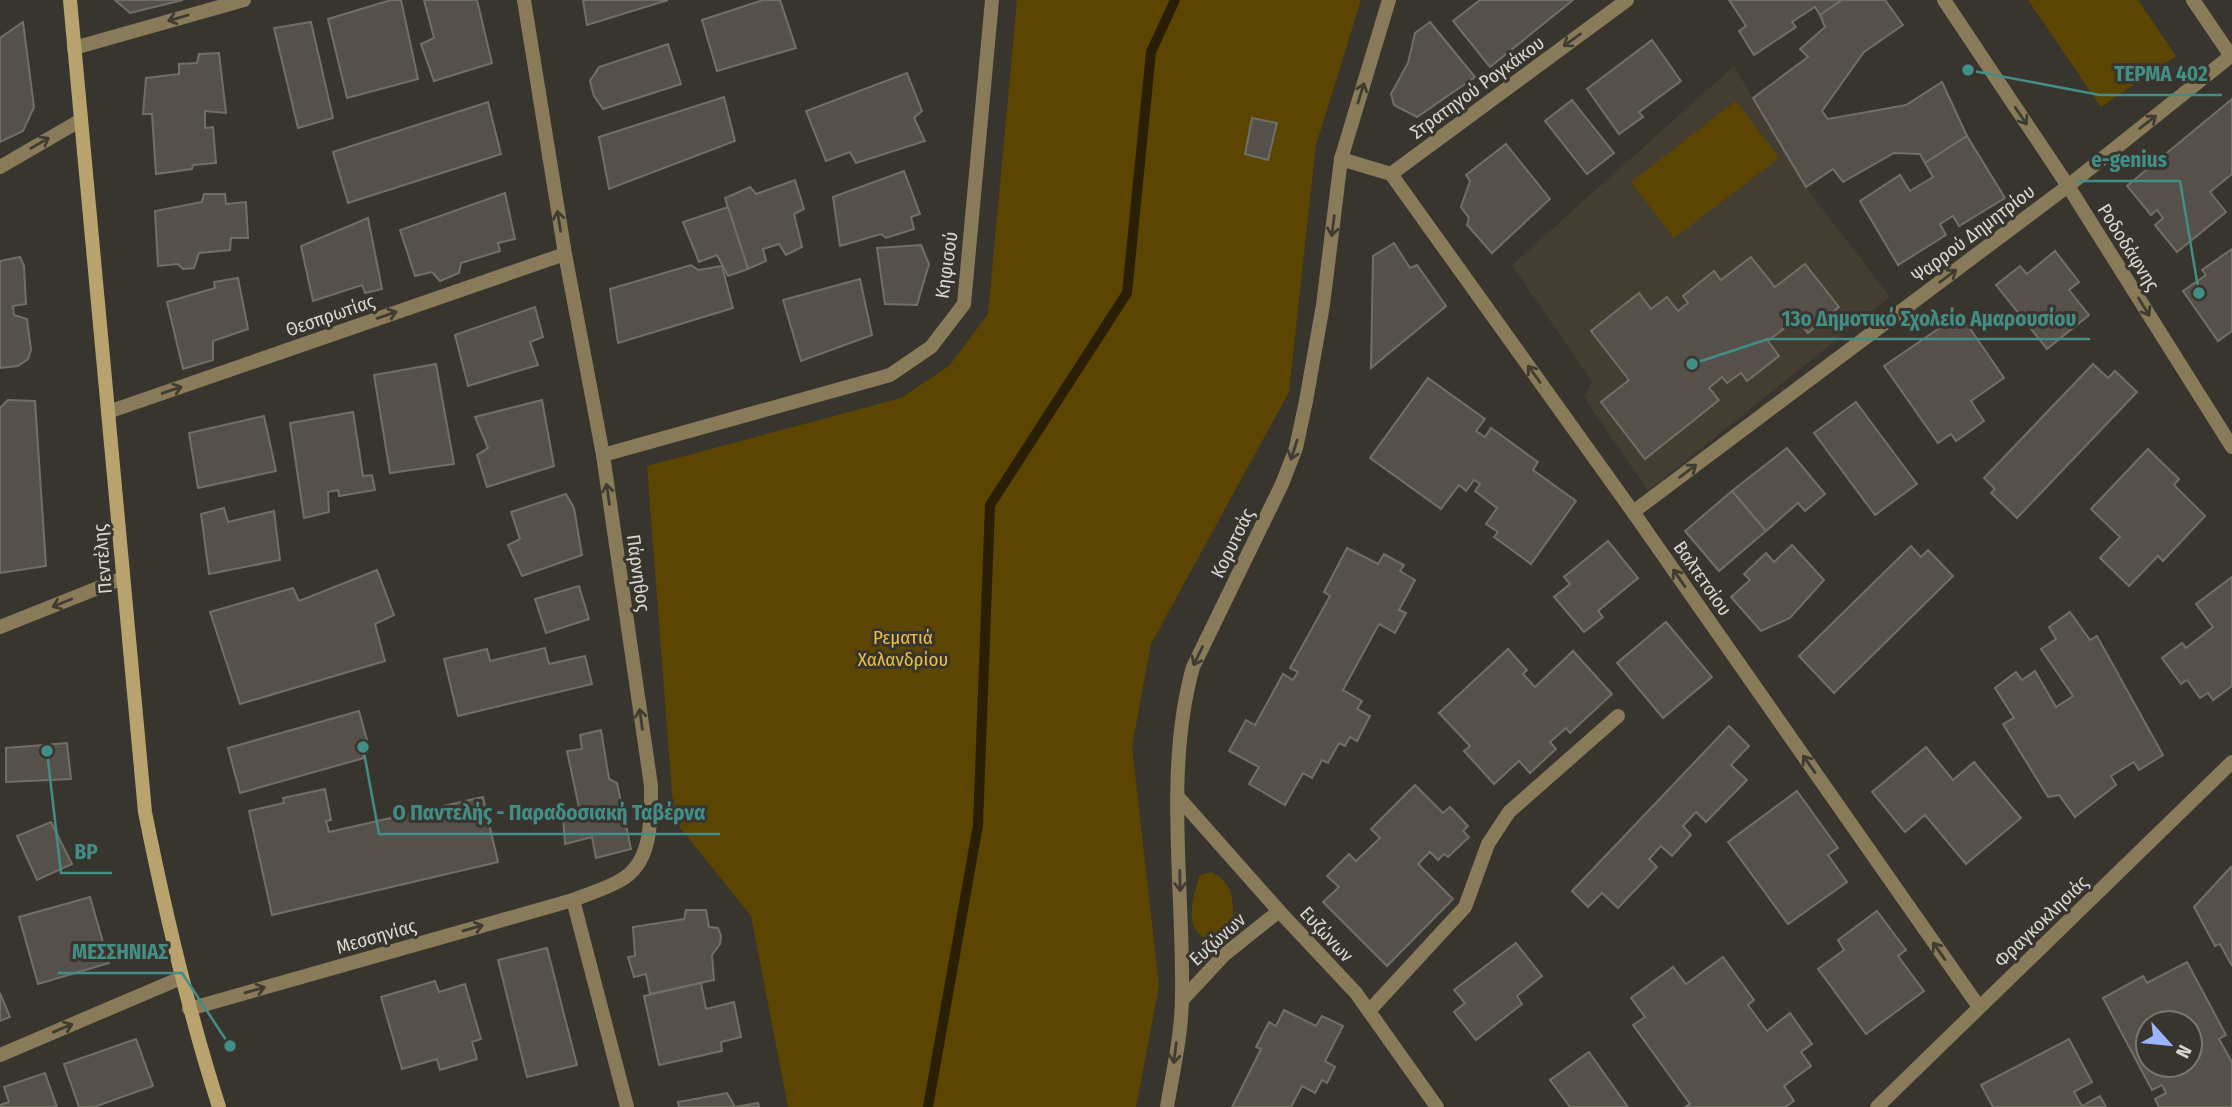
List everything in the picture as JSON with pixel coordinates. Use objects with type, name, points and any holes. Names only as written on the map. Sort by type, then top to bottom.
[{"type":"main road","name":"Πεντέλης","points":[[70,0],[145,812],[164,910],[181,978],[219,1107]]},
{"type":"street","points":[[74,48],[244,0]]},
{"type":"street","name":"Πάρνηθος","points":[[524,0],[565,254],[603,455],[651,786],[650,830],[639,863],[622,880],[573,900]]},
{"type":"street","name":"Κηφισού","points":[[603,455],[890,374],[931,347],[964,304],[992,0]]},
{"type":"street","name":"Κορυτσάς","points":[[1167,1107],[1182,999],[1178,797],[1182,718],[1193,667],[1282,484],[1296,448],[1323,305],[1341,159],[1389,0]]},
{"type":"street","name":"Στρατηγού Ρογκάκου","points":[[1391,174],[1628,0]]},
{"type":"street","name":"Ροδοδάφνης","points":[[1944,0],[2068,186],[2232,447]]},
{"type":"street","points":[[2193,0],[2232,56]]},
{"type":"street","name":"Ψαρρού Δημητρίου","points":[[1633,512],[2068,186],[2232,56]]},
{"type":"street","points":[[0,167],[81,120]]},
{"type":"street","points":[[1341,159],[1391,174]]},
{"type":"street","name":"Βαλτετσίου","points":[[1391,174],[1633,512],[1979,1007]]},
{"type":"street","name":"Θεσπρωτίας","points":[[108,412],[565,254]]},
{"type":"street","points":[[0,627],[123,578]]},
{"type":"street","points":[[1369,1011],[1465,907],[1488,844],[1509,812],[1618,716]]},
{"type":"street","name":"Φραγκοκλησιάς","points":[[1877,1107],[2232,762]]},
{"type":"street","name":"Ευζώνων","points":[[1178,797],[1356,993],[1437,1107]]},
{"type":"street","points":[[573,900],[627,1107]]},
{"type":"street","name":"Μεσσηνίας","points":[[189,1009],[573,900]]},
{"type":"street","name":"Eυζώνων","points":[[1182,999],[1224,955],[1279,911]]},
{"type":"street","points":[[0,1055],[181,978]]},
{"type":"shaded area","points":[[1734,66],[1802,182],[1890,297],[1648,491],[1584,397],[1592,382],[1512,265]]},
{"type":"green space","name":"Ρεματιά Χαλανδρίου","points":[[1017,0],[1361,0],[1316,145],[1289,392],[1151,644],[1132,747],[1159,986],[1136,1107],[788,1107],[751,916],[674,820],[647,466],[901,398],[949,366],[988,314]]},
{"type":"green space","points":[[2028,0],[2138,0],[2176,56],[2101,107]]},
{"type":"green space","points":[[1736,101],[1779,158],[1674,238],[1631,182]]},
{"type":"green space","points":[[1212,872],[1228,886],[1233,907],[1231,927],[1216,940],[1200,935],[1192,918],[1193,900],[1200,875]]},
{"type":"building","points":[[115,0],[183,0],[130,13]]},
{"type":"building","points":[[391,0],[401,0],[418,79],[347,98],[328,19]]},
{"type":"building","points":[[424,0],[477,0],[492,63],[434,81],[421,44],[434,38]]},
{"type":"building","points":[[583,0],[668,0],[587,25]]},
{"type":"building","points":[[763,0],[780,0],[796,48],[717,71],[702,20]]},
{"type":"building","points":[[1480,0],[1573,0],[1490,67],[1453,21]]},
{"type":"building","points":[[1729,0],[1842,0],[1820,15],[1815,7],[1792,22],[1796,27],[1754,55],[1739,31],[1746,26]]},
{"type":"building","points":[[1842,0],[1885,0],[1903,25],[1864,52],[1822,111],[1828,119],[1906,105],[1942,82],[1967,136],[1925,163],[1920,154],[1894,153],[1843,182],[1833,169],[1806,187],[1753,98],[1808,57],[1800,49],[1825,27],[1820,15]]},
{"type":"building","points":[[23,22],[34,107],[23,131],[0,142],[0,38]]},
{"type":"building","points":[[311,22],[333,118],[298,128],[274,28]]},
{"type":"building","points":[[1430,22],[1475,77],[1417,117],[1394,105],[1391,94],[1408,63],[1415,33]]},
{"type":"building","points":[[1652,40],[1681,81],[1639,112],[1643,117],[1619,134],[1587,89]]},
{"type":"building","points":[[668,44],[681,84],[603,109],[594,96],[590,81],[599,67]]},
{"type":"building","points":[[219,53],[226,113],[205,111],[205,128],[213,127],[216,163],[193,165],[192,169],[156,174],[152,114],[143,114],[146,78],[179,74],[179,64],[197,63],[199,54]]},
{"type":"building","points":[[907,73],[922,111],[914,118],[925,141],[856,163],[850,152],[826,161],[806,111]]},
{"type":"building","points":[[724,97],[735,141],[609,189],[599,137]]},
{"type":"building","points":[[2232,99],[2232,174],[2210,192],[2226,212],[2177,252],[2155,225],[2163,218],[2157,210],[2151,215],[2127,186]]},
{"type":"building","points":[[1572,100],[1614,153],[1587,174],[1545,121]]},
{"type":"building","points":[[488,102],[501,154],[348,203],[333,152]]},
{"type":"building","points":[[1252,118],[1277,123],[1268,160],[1245,154]]},
{"type":"building","points":[[1967,136],[2005,198],[1959,226],[1953,216],[1940,224],[1946,235],[1898,265],[1860,201],[1900,175],[1910,191],[1933,177],[1925,163]]},
{"type":"building","points":[[1506,144],[1550,199],[1492,253],[1467,225],[1469,218],[1461,207],[1470,181],[1466,175]]},
{"type":"building","points":[[904,171],[920,214],[911,217],[914,229],[886,238],[881,234],[840,246],[833,197]]},
{"type":"building","points":[[795,180],[804,209],[794,214],[802,247],[786,255],[779,244],[763,249],[766,261],[748,269],[725,198],[750,187],[756,194]]},
{"type":"building","points":[[505,193],[515,239],[498,243],[500,251],[461,263],[459,273],[440,281],[432,272],[415,276],[400,230]]},
{"type":"building","points":[[204,194],[225,194],[226,204],[246,202],[248,238],[231,238],[230,250],[199,253],[194,268],[183,269],[178,264],[158,266],[155,211],[202,202]]},
{"type":"building","points":[[728,207],[748,269],[728,276],[717,255],[699,262],[683,222]]},
{"type":"building","points":[[368,218],[382,289],[365,293],[362,285],[313,301],[301,246]]},
{"type":"building","points":[[1394,243],[1410,268],[1417,265],[1446,306],[1371,368],[1373,256]]},
{"type":"building","points":[[921,245],[929,264],[917,305],[885,304],[877,248]]},
{"type":"building","points":[[2232,249],[2232,331],[2218,341],[2183,291],[2206,275],[2202,270]]},
{"type":"building","points":[[2055,251],[2079,282],[2069,290],[2089,315],[2047,349],[1996,285],[2020,266],[2027,274]]},
{"type":"building","points":[[20,257],[24,266],[26,304],[13,306],[14,315],[27,319],[31,350],[28,359],[18,366],[0,368],[0,261]]},
{"type":"building","points":[[1751,257],[1775,287],[1805,264],[1839,307],[1808,333],[1796,319],[1768,341],[1779,356],[1747,381],[1741,373],[1727,383],[1722,377],[1709,388],[1719,400],[1645,459],[1601,402],[1629,380],[1591,331],[1639,293],[1651,309],[1667,297],[1678,311],[1688,303],[1683,296],[1714,271],[1721,280]]},
{"type":"building","points":[[691,265],[698,270],[722,266],[733,308],[618,343],[610,289]]},
{"type":"building","points":[[238,278],[248,329],[213,341],[213,360],[183,369],[167,302],[215,288],[214,282]]},
{"type":"building","points":[[860,279],[872,335],[801,361],[783,300]]},
{"type":"building","points":[[535,307],[543,337],[530,342],[538,365],[468,386],[455,335]]},
{"type":"building","points":[[1960,314],[2004,378],[1971,401],[1984,421],[1956,441],[1951,434],[1938,443],[1884,366]]},
{"type":"building","points":[[436,364],[454,464],[390,473],[374,375]]},
{"type":"building","points":[[2093,364],[2108,378],[2115,371],[2137,392],[2017,518],[1991,493],[1995,489],[1984,478]]},
{"type":"building","points":[[1428,378],[1485,419],[1476,431],[1485,437],[1491,428],[1538,462],[1533,470],[1576,501],[1531,564],[1494,537],[1498,532],[1486,524],[1497,508],[1475,491],[1480,484],[1474,480],[1466,491],[1459,485],[1441,509],[1370,458]]},
{"type":"building","points":[[8,400],[35,401],[46,566],[0,573],[0,408]]},
{"type":"building","points":[[542,400],[554,466],[487,487],[477,455],[488,448],[475,417]]},
{"type":"building","points":[[1856,402],[1917,484],[1875,515],[1814,433]]},
{"type":"building","points":[[353,412],[363,476],[372,475],[375,490],[339,496],[338,490],[328,492],[329,512],[304,518],[290,423]]},
{"type":"building","points":[[264,416],[276,471],[198,488],[189,433]]},
{"type":"building","points":[[1787,448],[1825,494],[1805,511],[1798,503],[1766,531],[1732,491]]},
{"type":"building","points":[[2148,449],[2179,479],[2174,485],[2205,516],[2163,561],[2158,556],[2129,586],[2100,558],[2120,537],[2091,509]]},
{"type":"building","points":[[1732,491],[1766,531],[1719,571],[1685,531]]},
{"type":"building","points":[[566,494],[574,508],[582,555],[522,576],[508,545],[520,539],[511,512]]},
{"type":"building","points":[[224,508],[228,522],[274,511],[280,560],[209,574],[201,514]]},
{"type":"building","points":[[1608,541],[1638,578],[1598,611],[1603,617],[1584,632],[1554,597],[1570,584],[1564,577]]},
{"type":"building","points":[[1792,545],[1824,580],[1790,618],[1761,631],[1731,597],[1750,580],[1744,574],[1766,553],[1774,562]]},
{"type":"building","points":[[1911,546],[1921,557],[1928,550],[1953,576],[1834,693],[1799,656]]},
{"type":"building","points":[[1347,548],[1378,564],[1384,554],[1404,565],[1400,571],[1415,580],[1399,610],[1406,613],[1395,633],[1379,624],[1343,690],[1362,701],[1357,709],[1370,716],[1357,741],[1350,737],[1345,746],[1339,743],[1328,763],[1322,760],[1312,778],[1303,773],[1285,805],[1249,784],[1259,767],[1229,751],[1246,720],[1255,725],[1283,674],[1293,680],[1298,672],[1290,668],[1330,596],[1324,592]]},
{"type":"building","points":[[377,570],[394,615],[375,624],[385,661],[240,704],[210,612],[293,588],[299,601]]},
{"type":"building","points":[[2232,577],[2232,686],[2213,700],[2208,693],[2200,698],[2187,680],[2181,684],[2162,658],[2182,643],[2186,648],[2213,627],[2196,604]]},
{"type":"building","points":[[579,586],[589,619],[546,633],[535,599]]},
{"type":"building","points":[[2070,612],[2090,640],[2097,636],[2163,755],[2139,770],[2134,762],[2111,776],[2116,785],[2075,817],[2059,795],[2048,797],[2003,724],[2014,718],[1995,688],[2016,672],[2022,680],[2035,671],[2056,707],[2073,696],[2041,649],[2056,639],[2049,627]]},
{"type":"building","points":[[1666,622],[1712,677],[1663,718],[1617,663]]},
{"type":"building","points":[[545,648],[549,664],[585,656],[592,684],[458,716],[444,659],[487,649],[490,661]]},
{"type":"building","points":[[1508,649],[1527,670],[1523,674],[1535,687],[1573,651],[1612,694],[1570,733],[1566,728],[1550,742],[1556,749],[1530,773],[1519,761],[1494,784],[1464,751],[1470,746],[1439,713]]},
{"type":"building","points":[[359,711],[367,740],[359,743],[364,758],[240,793],[228,748]]},
{"type":"building","points":[[1729,726],[1749,746],[1731,765],[1747,780],[1706,822],[1696,812],[1683,826],[1691,835],[1672,856],[1661,846],[1649,859],[1657,867],[1618,908],[1602,893],[1588,907],[1572,891]]},
{"type":"building","points":[[601,730],[609,779],[617,783],[631,849],[596,858],[592,837],[565,844],[563,817],[580,812],[567,751],[582,749],[580,735]]},
{"type":"building","points":[[67,743],[71,779],[6,782],[6,748]]},
{"type":"building","points":[[1926,747],[1953,780],[1974,762],[2021,818],[1966,864],[1925,815],[1905,832],[1872,792]]},
{"type":"building","points":[[1415,785],[1443,813],[1450,807],[1468,826],[1463,831],[1469,837],[1448,857],[1444,854],[1438,860],[1430,852],[1418,864],[1453,899],[1387,966],[1323,902],[1339,887],[1327,876],[1349,854],[1356,861],[1380,838],[1371,829]]},
{"type":"building","points":[[325,789],[331,820],[326,821],[329,832],[483,797],[498,862],[272,915],[249,811],[284,803],[283,798]]},
{"type":"building","points":[[1797,791],[1838,848],[1828,855],[1847,882],[1788,924],[1728,842]]},
{"type":"building","points":[[51,822],[72,864],[37,880],[17,836]]},
{"type":"building","points":[[2231,867],[2232,966],[2220,944],[2215,946],[2194,907]]},
{"type":"building","points":[[90,897],[109,963],[38,984],[19,917]]},
{"type":"building","points":[[686,910],[706,910],[709,927],[718,928],[720,944],[712,955],[714,980],[650,994],[646,974],[634,977],[628,957],[635,956],[633,927],[684,919]]},
{"type":"building","points":[[1877,911],[1906,950],[1898,956],[1924,991],[1866,1034],[1818,969],[1844,950],[1838,940]]},
{"type":"building","points":[[1516,943],[1542,976],[1517,996],[1522,1004],[1476,1040],[1454,1012],[1465,1003],[1454,990]]},
{"type":"building","points":[[547,948],[577,1065],[527,1077],[498,960]]},
{"type":"building","points":[[1723,957],[1754,1000],[1748,1005],[1767,1031],[1790,1013],[1812,1044],[1801,1052],[1811,1066],[1784,1086],[1794,1101],[1785,1107],[1685,1107],[1690,1104],[1633,1025],[1645,1017],[1631,998],[1673,967],[1686,984]]},
{"type":"building","points":[[2187,962],[2226,1035],[2219,1039],[2232,1062],[2232,1107],[2159,1107],[2155,1099],[2166,1093],[2162,1085],[2152,1090],[2146,1079],[2204,1079],[2204,1009],[2134,1009],[2134,1056],[2103,998],[2143,976],[2147,983]]},
{"type":"building","points":[[435,981],[439,992],[465,984],[481,1039],[472,1042],[477,1059],[440,1070],[437,1059],[402,1069],[381,997]]},
{"type":"building","points":[[701,983],[706,1009],[734,1002],[741,1037],[721,1042],[722,1051],[659,1065],[644,996]]},
{"type":"building","points":[[0,993],[10,1017],[0,1021]]},
{"type":"building","points":[[1284,1010],[1316,1026],[1322,1016],[1343,1026],[1325,1061],[1335,1067],[1327,1083],[1322,1080],[1315,1093],[1302,1086],[1291,1107],[1232,1107],[1261,1049],[1256,1047],[1269,1022],[1276,1026]]},
{"type":"building","points":[[136,1039],[153,1086],[94,1107],[79,1107],[64,1064]]},
{"type":"building","points":[[2069,1039],[2092,1082],[2074,1092],[2082,1106],[2100,1096],[2106,1107],[1993,1107],[1981,1085]]},
{"type":"building","points":[[1589,1052],[1628,1107],[1570,1107],[1550,1080]]},
{"type":"building","points":[[45,1073],[57,1107],[0,1107],[9,1102],[4,1087]]},
{"type":"building","points":[[727,1093],[735,1107],[679,1107],[678,1102]]},
{"type":"building","points":[[758,1103],[759,1107],[735,1107]]},
{"type":"waterway","points":[[928,1107],[978,825],[990,505],[1127,293],[1151,52],[1175,0]]},
{"type":"place","name":"ΤΕΡΜΑ 402","points":[[1968,70]]},
{"type":"place","name":"e-genius","points":[[2199,293]]},
{"type":"place","name":"13ο Δημοτικό Σχολείο Αμαρουσίου","points":[[1692,364]]},
{"type":"place","name":"Ο Παντελής - Παραδοσιακή Ταβέρνα","points":[[363,747]]},
{"type":"place","name":"BP","points":[[47,751]]},
{"type":"place","name":"ΜΕΣΣΗΝΙΑΣ","points":[[230,1046]]}]
